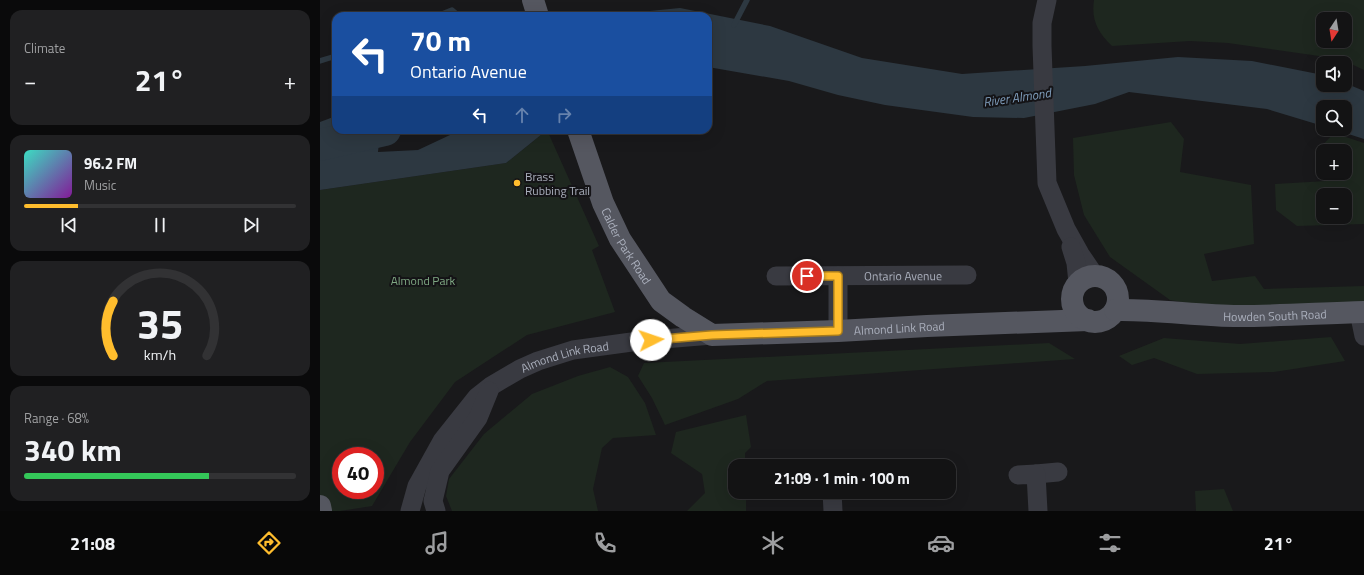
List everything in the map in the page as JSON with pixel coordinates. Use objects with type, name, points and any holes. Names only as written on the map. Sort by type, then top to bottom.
[{"type":"main road","points":[[533,0],[537,12]]},
{"type":"main road","name":"Calder Park Road","points":[[579,134],[603,204],[620,239],[661,301],[712,335]]},
{"type":"main road","points":[[1103,277],[1110,282],[1115,299],[1111,315],[1100,321],[1088,320],[1076,312],[1082,286],[1103,277]]},
{"type":"main road","name":"Almond Link Road","points":[[1028,323],[1082,286]]},
{"type":"main road","name":"Howden South Road","points":[[1115,299],[1138,310],[1186,314],[1240,316],[1362,312]]},
{"type":"main road","name":"Almond Link Road","points":[[712,335],[1088,320]]},
{"type":"main road","points":[[320,506],[321,511]]},
{"type":"street","points":[[1047,0],[1042,23],[1047,184],[1066,229],[1080,254],[1082,286]]},
{"type":"street","name":"Ontario Avenue","points":[[776,276],[968,275]]},
{"type":"street","points":[[838,276],[838,331]]},
{"type":"street","points":[[1362,312],[1364,336]]},
{"type":"street","name":"Almond Link Road","points":[[410,511],[417,486],[442,441],[477,397],[491,386],[520,369],[538,361],[573,350],[639,341],[712,335]]},
{"type":"street","points":[[436,511],[433,501],[440,471],[478,418],[491,386]]},
{"type":"street","points":[[1038,511],[1027,474],[1058,472]]},
{"type":"street","points":[[832,499],[833,511]]},
{"type":"green space","points":[[1094,0],[1364,0],[1364,70],[1352,64],[1352,56],[1319,56],[1228,43],[1190,41],[1112,46],[1099,31],[1094,14]]},
{"type":"green space","points":[[1171,122],[1184,139],[1180,172],[1251,185],[1254,244],[1204,254],[1212,281],[1255,276],[1264,289],[1364,286],[1364,304],[1221,309],[1170,300],[1110,257],[1084,215],[1074,175],[1073,138]]},
{"type":"green space","name":"Almond Park","points":[[542,134],[549,134],[599,246],[592,250],[615,312],[527,335],[455,382],[410,442],[384,486],[384,447],[332,447],[332,499],[376,499],[372,506],[340,511],[320,511],[320,190],[506,163]]},
{"type":"green space","points":[[1331,136],[1343,136],[1364,143],[1364,224],[1297,226],[1276,210],[1275,184],[1352,180],[1352,144],[1324,144]]},
{"type":"green space","points":[[1331,337],[1345,361],[1274,372],[1197,374],[1154,358],[1132,365],[1119,356],[1164,338],[1240,344]]},
{"type":"green space","points":[[1049,343],[1075,359],[767,381],[738,399],[665,425],[652,398],[638,376],[644,363]]},
{"type":"green space","points":[[610,367],[628,377],[645,403],[656,435],[613,438],[602,448],[593,489],[598,511],[452,511],[446,496],[449,479],[484,434],[532,394],[578,376]]},
{"type":"green space","points":[[746,415],[751,447],[745,453],[745,459],[728,459],[728,499],[746,499],[746,511],[687,511],[705,493],[702,474],[671,453],[676,432]]},
{"type":"green space","points":[[1224,489],[1233,511],[1196,511],[1195,491]]},
{"type":"water","points":[[680,8],[700,12],[640,12]]},
{"type":"water","points":[[712,14],[770,26],[862,58],[962,74],[1085,66],[1178,57],[1252,61],[1316,74],[1316,92],[1352,92],[1352,86],[1364,91],[1364,139],[1352,135],[1352,100],[1316,100],[1316,124],[1267,109],[1129,92],[1095,104],[1024,118],[973,117],[885,105],[838,95],[789,81],[712,68]]},
{"type":"water","points":[[332,118],[332,134],[335,134],[322,154],[356,134],[397,134],[379,142],[378,152],[418,150],[451,134],[542,134],[506,163],[320,190],[320,122]]},
{"type":"waterway","points":[[734,25],[747,0]]},
{"type":"waterway","points":[[447,12],[452,10],[454,12]]},
{"type":"waterway","points":[[320,61],[332,57]]},
{"type":"waterway","name":"River Almond","points":[[320,145],[368,134]]},
{"type":"place","name":"Brass Rubbing Trail","points":[[517,183]]},
{"type":"route","points":[[651,340],[712,335],[838,331],[838,276],[807,276]]}]
